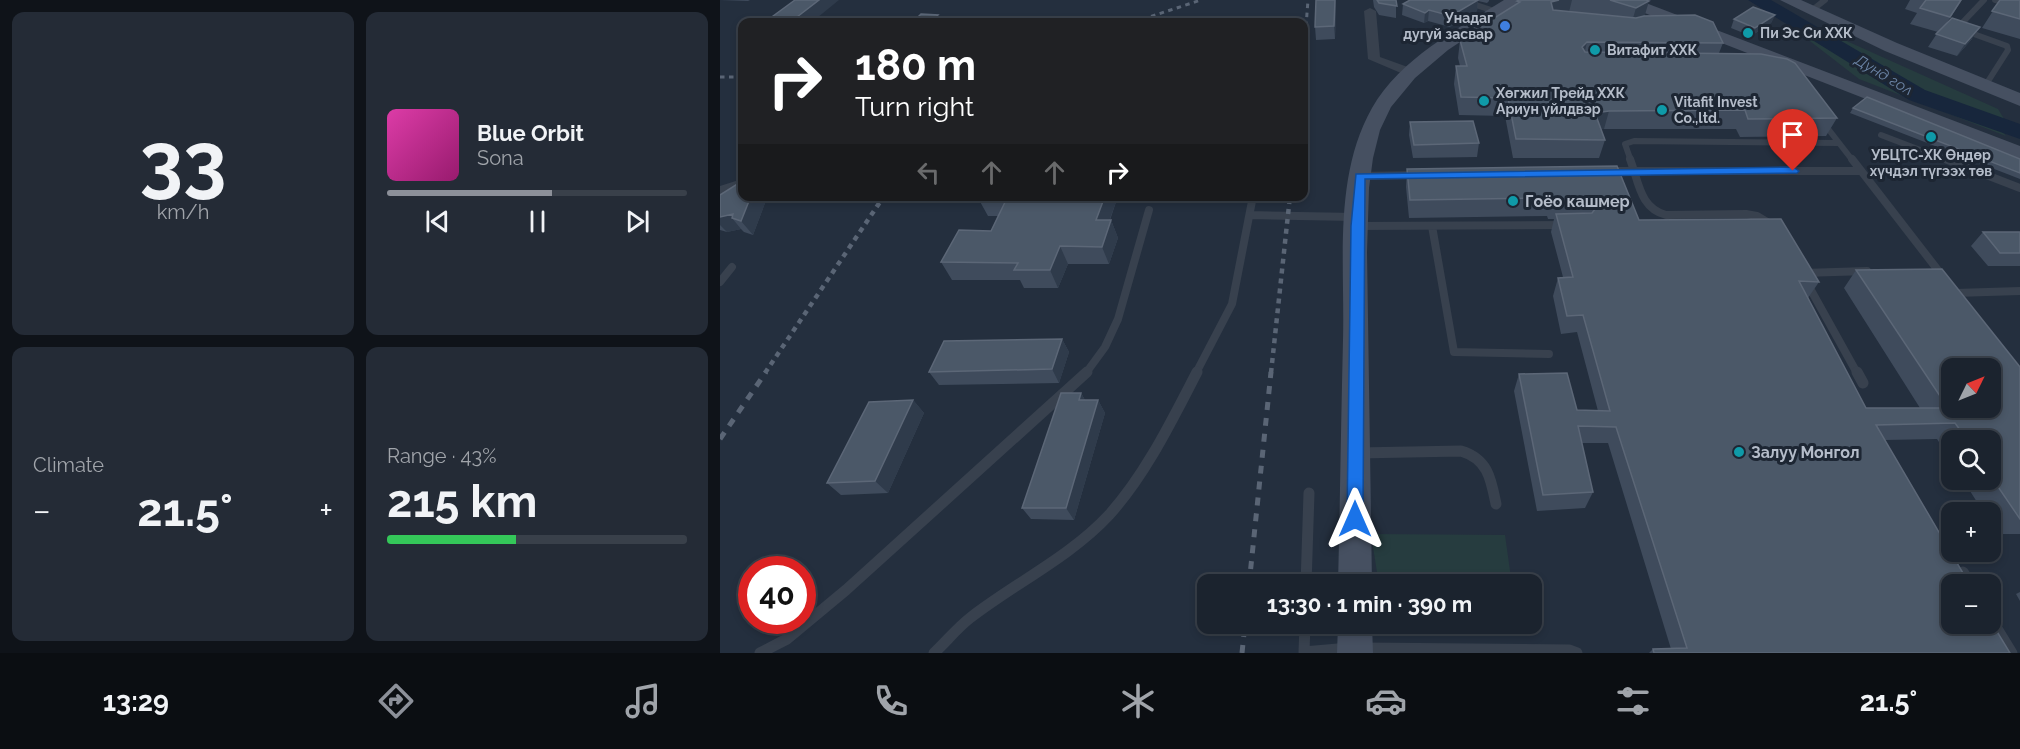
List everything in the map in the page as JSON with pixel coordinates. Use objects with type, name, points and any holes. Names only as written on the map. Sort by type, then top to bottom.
[{"type":"street","points":[[1624,0],[1659,17],[2020,153]]},
{"type":"street","points":[[1788,0],[2020,100]]},
{"type":"street","points":[[1355,574],[1357,221],[1364,154],[1376,119],[1395,89],[1444,47],[1510,3]]},
{"type":"street","points":[[1370,11],[1374,59],[1412,73]]},
{"type":"street","points":[[720,191],[738,185]]},
{"type":"lane","points":[[1461,0],[1510,3]]},
{"type":"lane","points":[[1811,11],[1825,0]]},
{"type":"lane","points":[[1984,0],[1963,22],[1971,33],[2007,46],[2008,50],[1986,84],[2020,93]]},
{"type":"lane","points":[[1995,0],[2020,4]]},
{"type":"lane","points":[[1818,115],[1962,302]]},
{"type":"lane","points":[[1881,135],[2020,188]]},
{"type":"lane","points":[[1776,230],[1770,221],[1746,214],[1666,215],[1654,212],[1647,206],[1625,144],[1634,141],[1838,143]]},
{"type":"lane","points":[[1599,171],[1861,171]]},
{"type":"lane","points":[[1360,176],[1432,175]]},
{"type":"lane","points":[[934,653],[969,619],[1080,541],[1108,516],[1127,493],[1178,409],[1232,304],[1252,201]]},
{"type":"lane","points":[[760,653],[788,639],[846,590],[1084,374],[1105,347],[1118,319],[1149,210]]},
{"type":"lane","points":[[1250,215],[1432,226],[1572,225]]},
{"type":"lane","points":[[1432,226],[1454,352],[1549,354]]},
{"type":"lane","points":[[1796,264],[1863,383]]},
{"type":"lane","points":[[720,282],[732,267]]},
{"type":"lane","points":[[1926,270],[1938,270]]},
{"type":"lane","points":[[1801,273],[1881,271]]},
{"type":"lane","points":[[1955,293],[2020,291]]},
{"type":"lane","points":[[1355,453],[1461,451],[1473,454],[1488,468],[1496,504]]},
{"type":"lane","points":[[1306,574],[1309,493]]},
{"type":"lane","points":[[1305,634],[1304,652],[1355,642],[1569,650],[1577,653]]},
{"type":"lane","points":[[2000,634],[2012,653]]},
{"type":"green space","points":[[1811,25],[1998,109],[2006,122],[1953,104],[1904,83],[1856,57]]},
{"type":"green space","points":[[1802,30],[1854,64],[1910,95],[1987,122],[2001,130],[2006,136],[1859,79],[1802,35]]},
{"type":"green space","points":[[1371,534],[1505,535],[1510,574],[1377,574]]},
{"type":"building","points":[[795,0],[819,0],[797,17],[820,18],[770,18]]},
{"type":"building","points":[[1316,0],[1335,0],[1334,26],[1315,27]]},
{"type":"building","points":[[1377,0],[1396,0],[1397,6],[1379,3]]},
{"type":"building","points":[[1410,0],[1478,0],[1451,16],[1429,10],[1425,13],[1403,4]]},
{"type":"building","points":[[1559,0],[1551,2],[1553,10],[1636,18],[1695,15],[1713,22],[1723,43],[1587,42],[1582,47],[1585,52],[1761,54],[1787,59],[1795,63],[1837,118],[1748,119],[1745,110],[1609,111],[1595,113],[1605,140],[1516,139],[1508,98],[1461,97],[1456,66],[1467,66],[1460,40],[1481,41],[1480,27],[1520,2],[1517,1]]},
{"type":"building","points":[[1610,0],[1646,0],[1649,1],[1636,8]]},
{"type":"building","points":[[1926,0],[1961,0],[1950,17],[1920,8]]},
{"type":"building","points":[[2000,0],[2020,0],[2020,19],[1992,11]]},
{"type":"building","points":[[1753,7],[1775,15],[1755,28],[1734,19]]},
{"type":"building","points":[[921,14],[938,15],[935,18],[917,18]]},
{"type":"building","points":[[1952,18],[1980,27],[1965,44],[1936,34]]},
{"type":"building","points":[[1867,97],[2020,159],[2020,173],[1853,108]]},
{"type":"building","points":[[1473,121],[1479,143],[1414,145],[1410,122]]},
{"type":"building","name":"Залуу Монгол","points":[[1617,166],[1639,220],[1781,219],[1819,282],[1799,281],[1866,408],[1941,408],[1941,418],[2001,418],[2001,358],[1941,358],[1941,398],[1856,270],[1942,269],[2020,367],[2020,519],[2000,490],[2001,430],[1960,430],[1955,423],[1876,425],[1941,536],[1941,562],[1956,562],[1964,574],[1941,574],[1941,634],[1998,634],[2010,653],[1654,653],[1653,649],[1687,648],[1616,427],[1578,426],[1593,492],[1543,495],[1519,374],[1567,373],[1577,410],[1610,411],[1583,315],[1567,316],[1558,278],[1573,277],[1556,214],[1592,213],[1596,208],[1593,202],[1552,201],[1551,198],[1410,200],[1407,169]]},
{"type":"building","points":[[738,184],[738,201],[749,201],[741,221],[732,218],[733,214],[720,217],[720,195]]},
{"type":"building","points":[[1006,201],[1103,201],[1096,220],[1111,220],[1102,247],[1060,246],[1050,270],[1014,270],[1018,263],[941,262],[959,230],[991,231]]},
{"type":"building","points":[[1983,232],[2020,232],[2020,253],[2000,253]]},
{"type":"building","points":[[1062,339],[1052,369],[929,372],[944,341]]},
{"type":"building","points":[[1061,393],[1081,393],[1079,400],[1098,400],[1066,508],[1022,508]]},
{"type":"building","points":[[913,400],[875,481],[827,483],[869,402]]},
{"type":"waterway","name":"Дунд гол","points":[[1757,0],[1917,95],[2020,132]]},
{"type":"railway","points":[[1146,18],[1201,0]]},
{"type":"railway","points":[[1307,18],[1308,0]]},
{"type":"railway","points":[[720,77],[738,77]]},
{"type":"railway","points":[[765,373],[881,201]]},
{"type":"railway","points":[[1271,373],[1289,201]]},
{"type":"railway","points":[[720,439],[766,372]]},
{"type":"railway","points":[[1250,574],[1271,372]]},
{"type":"railway","points":[[1242,653],[1244,634]]},
{"type":"place","name":"Унадаг дугуй засвар","points":[[1505,26]]},
{"type":"place","name":"Пи Эс Си ХХК","points":[[1748,33]]},
{"type":"place","name":"Витафит ХХК","points":[[1595,50]]},
{"type":"place","name":"Хөгжил Трейд ХХК Ариун үйлдвэр","points":[[1484,101]]},
{"type":"place","name":"Vitafit Invest Co.,ltd.","points":[[1662,110]]},
{"type":"place","name":"УБЦТС-ХК Өндөр хүчдэл түгээх төв","points":[[1931,137]]},
{"type":"place","name":"Гоёо кашмер","points":[[1513,201]]},
{"type":"place","name":"Залуу Монгол","points":[[1739,452]]},
{"type":"route","points":[[1355,519],[1357,226],[1360,176],[1634,171],[1793,171]]}]
